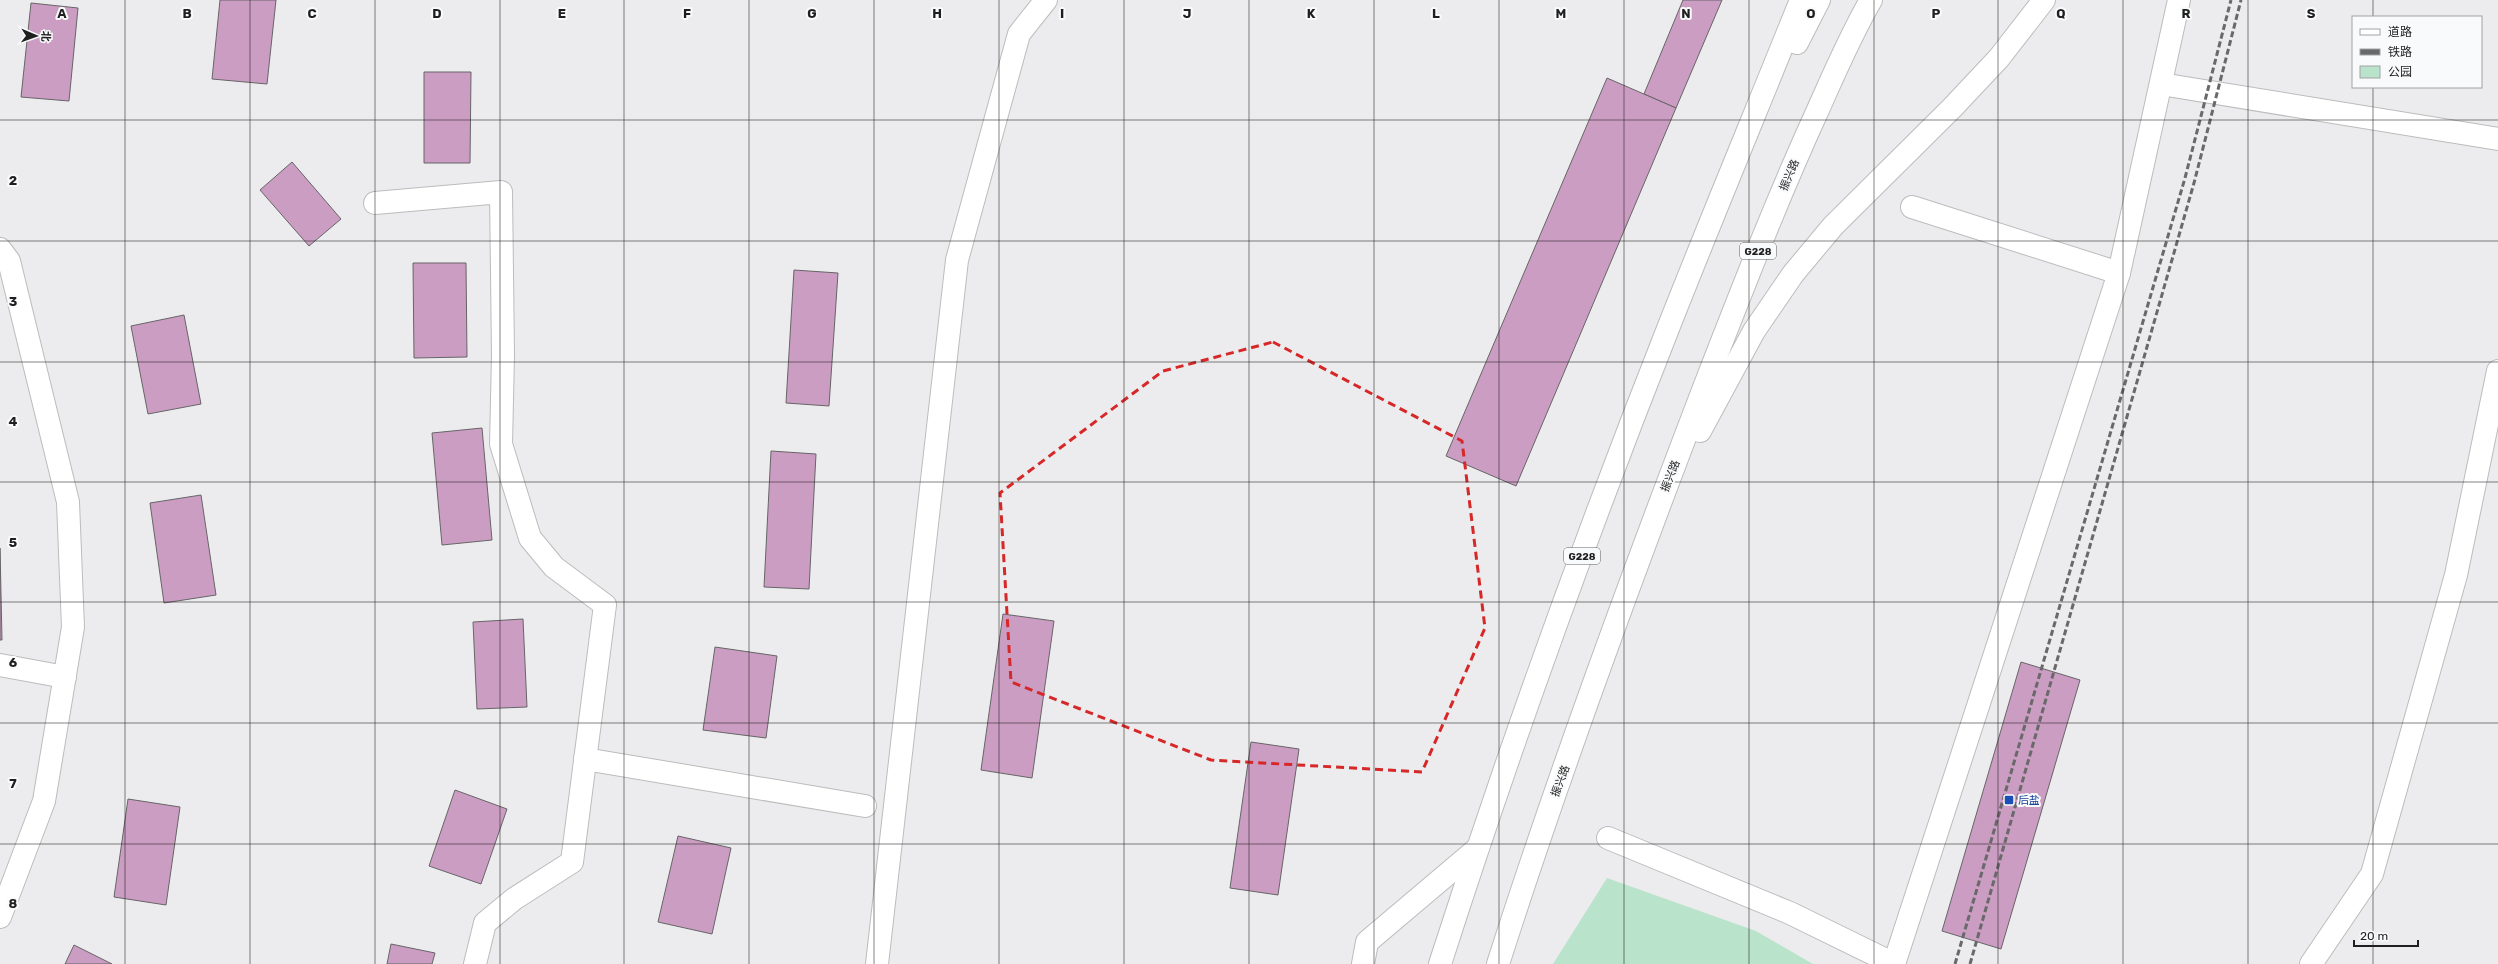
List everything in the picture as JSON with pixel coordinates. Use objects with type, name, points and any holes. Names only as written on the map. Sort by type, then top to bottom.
[{"type":"main road","points":[[877,964],[957,260],[1019,34],[1046,0]]},
{"type":"main road","name":"G228","points":[[1440,964],[1477,849],[1607,487],[1668,327],[1801,0]]},
{"type":"main road","points":[[1739,154],[1819,0]]},
{"type":"main road","name":"振兴路","points":[[1498,964],[1528,870],[1658,508],[1790,172],[1837,67],[1871,0]]},
{"type":"main road","points":[[1658,508],[1754,331],[1793,274],[1833,226],[1952,108],[1999,58],[2044,0]]},
{"type":"main road","points":[[1608,838],[1790,912],[1894,964],[2119,273],[2179,0]]},
{"type":"main road","points":[[2161,84],[2498,139]]},
{"type":"main road","points":[[375,203],[501,192],[504,355],[502,444],[530,538],[554,567],[605,605],[572,862],[514,899],[485,924],[475,964]]},
{"type":"main road","points":[[1912,207],[2119,273]]},
{"type":"main road","points":[[0,249],[9,262],[68,502],[74,627],[44,801],[0,917]]},
{"type":"main road","points":[[2311,964],[2372,874],[2456,575],[2498,371]]},
{"type":"main road","points":[[0,665],[65,677]]},
{"type":"main road","points":[[585,759],[865,806]]},
{"type":"main road","points":[[1363,964],[1367,942],[1477,849]]},
{"type":"highlighted area","points":[[1273,342],[1462,441],[1485,628],[1422,772],[1211,760],[1011,682],[1000,493],[1163,371]]},
{"type":"green space","points":[[1607,878],[1756,931],[1813,964],[1553,964]]},
{"type":"building","points":[[220,0],[276,0],[267,84],[212,79]]},
{"type":"building","points":[[1683,0],[1722,0],[1676,108],[1644,94]]},
{"type":"building","points":[[31,3],[78,8],[69,101],[21,97]]},
{"type":"building","points":[[424,72],[471,72],[470,163],[424,163]]},
{"type":"building","points":[[1607,78],[1676,108],[1516,486],[1446,456]]},
{"type":"building","points":[[292,162],[341,219],[309,246],[260,190]]},
{"type":"building","points":[[413,263],[466,263],[467,357],[414,358]]},
{"type":"building","points":[[794,270],[838,273],[829,406],[786,403]]},
{"type":"building","points":[[184,315],[201,404],[148,414],[131,326]]},
{"type":"building","points":[[482,428],[492,540],[442,545],[432,433]]},
{"type":"building","points":[[771,451],[816,454],[809,589],[764,587]]},
{"type":"building","points":[[201,495],[216,595],[164,603],[150,503]]},
{"type":"building","points":[[0,548],[2,640],[0,640]]},
{"type":"building","points":[[1003,614],[1054,621],[1032,778],[981,770]]},
{"type":"building","points":[[523,619],[527,707],[477,709],[473,622]]},
{"type":"building","points":[[715,647],[777,656],[766,738],[703,730]]},
{"type":"building","name":"后盐","points":[[2021,662],[2080,680],[2001,949],[1942,931]]},
{"type":"building","points":[[1251,742],[1299,749],[1278,895],[1230,888]]},
{"type":"building","points":[[455,790],[507,809],[481,884],[429,866]]},
{"type":"building","points":[[128,799],[180,807],[166,905],[114,897]]},
{"type":"building","points":[[678,836],[731,848],[712,934],[658,922]]},
{"type":"building","points":[[391,944],[435,953],[432,964],[387,964]]},
{"type":"building","points":[[74,945],[112,964],[65,964]]},
{"type":"railway","points":[[1955,964],[2185,178],[2231,0]]},
{"type":"railway","points":[[1970,964],[2194,183],[2241,0]]},
{"type":"place","name":"后盐","points":[[2009,800]]}]
